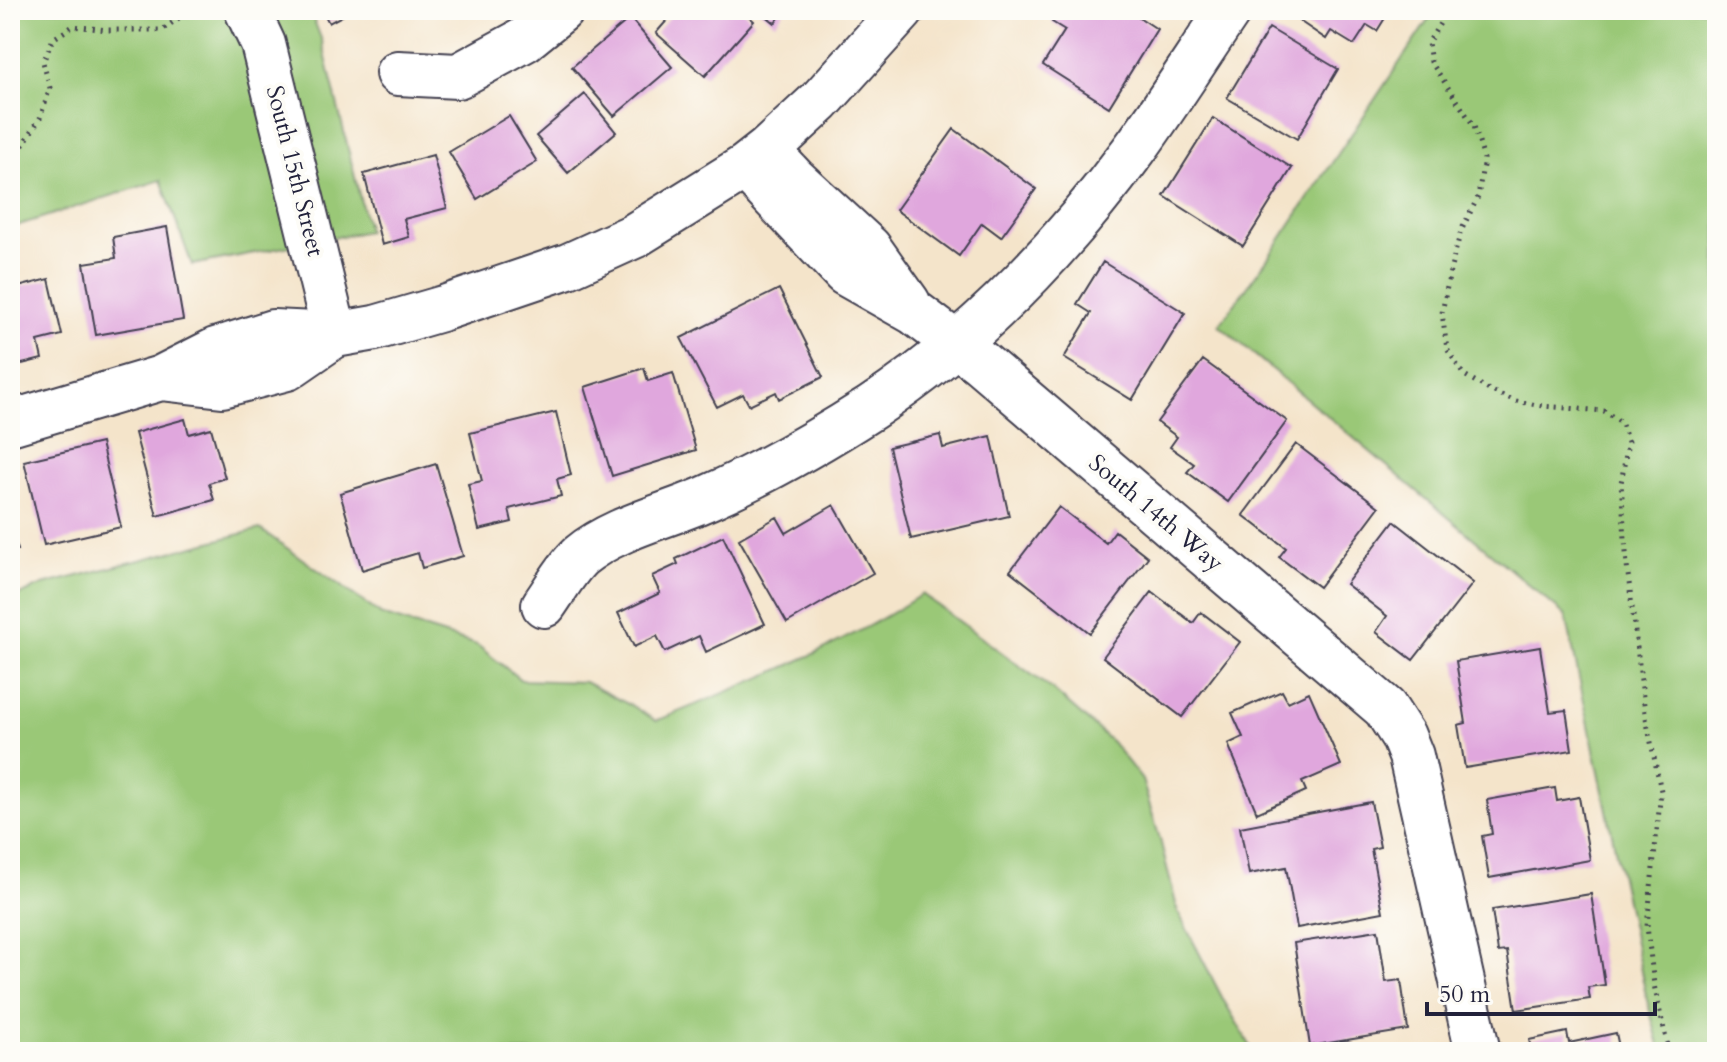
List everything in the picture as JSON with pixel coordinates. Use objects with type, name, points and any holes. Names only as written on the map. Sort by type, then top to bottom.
[{"type":"street","name":"South 15th Street","points":[[247,10],[263,44],[335,335]]},
{"type":"street","points":[[398,73],[458,76],[524,40],[561,10]]},
{"type":"street","points":[[544,605],[579,557],[611,537],[754,477],[873,406],[955,343],[1042,262],[1099,195],[1161,113],[1229,10]]},
{"type":"street","points":[[10,423],[161,378],[216,350],[246,359],[273,332],[335,335],[375,328],[444,308],[568,266],[634,236],[756,158],[820,101],[892,22]]},
{"type":"street","name":"South 14th Way","points":[[756,158],[836,241],[869,248],[914,312],[955,343],[1365,691],[1394,719],[1411,756],[1478,1052]]},
{"type":"path","points":[[10,166],[40,118],[50,88],[43,62],[53,39],[73,26],[107,30],[162,30],[190,10]]},
{"type":"path","points":[[1448,10],[1428,43],[1431,62],[1474,126],[1484,159],[1478,197],[1461,231],[1450,271],[1442,313],[1447,349],[1463,374],[1489,390],[1516,401],[1542,406],[1604,411],[1621,422],[1628,442],[1621,483],[1627,566],[1645,713],[1661,791],[1647,926],[1654,985],[1669,1052]]},
{"type":"green space","points":[[10,10],[310,10],[322,41],[368,231],[192,265],[161,180],[10,228]]},
{"type":"green space","points":[[1435,10],[1717,10],[1717,1052],[1661,1052],[1647,1000],[1566,616],[1219,325],[1266,261]]},
{"type":"green space","points":[[260,529],[382,615],[477,645],[521,680],[585,682],[656,721],[826,648],[922,594],[1054,691],[1112,742],[1142,780],[1178,912],[1254,1052],[10,1052],[10,599],[43,585]]},
{"type":"building","points":[[322,10],[353,10],[329,23]]},
{"type":"building","points":[[676,10],[742,10],[754,21],[705,76],[656,33]]},
{"type":"building","points":[[759,10],[785,10],[775,23]]},
{"type":"building","points":[[1059,10],[1128,10],[1157,29],[1109,107],[1043,65],[1065,30],[1052,22]]},
{"type":"building","points":[[1291,10],[1390,10],[1377,31],[1367,25],[1354,45],[1331,31],[1326,39],[1289,14]]},
{"type":"building","points":[[630,18],[672,67],[614,116],[572,67]]},
{"type":"building","points":[[1269,28],[1338,69],[1297,139],[1227,98]]},
{"type":"building","points":[[585,94],[616,132],[568,173],[536,136]]},
{"type":"building","points":[[509,116],[537,162],[477,199],[449,152]]},
{"type":"building","points":[[1213,118],[1292,168],[1243,246],[1164,196]]},
{"type":"building","points":[[954,129],[1036,189],[1001,237],[982,223],[959,256],[896,210]]},
{"type":"building","points":[[433,155],[447,208],[404,219],[409,237],[382,245],[364,174]]},
{"type":"building","points":[[167,227],[183,320],[96,335],[84,263],[116,258],[113,237]]},
{"type":"building","points":[[1103,262],[1185,313],[1132,400],[1064,358],[1091,313],[1077,304]]},
{"type":"building","points":[[14,272],[18,287],[49,279],[62,335],[38,341],[42,359],[10,367],[10,273]]},
{"type":"building","points":[[779,289],[823,377],[779,399],[776,392],[749,405],[743,394],[717,407],[681,338]]},
{"type":"building","points":[[1203,360],[1287,421],[1228,502],[1187,472],[1194,464],[1170,447],[1177,437],[1157,422]]},
{"type":"building","points":[[644,368],[648,381],[673,373],[696,450],[612,476],[585,387]]},
{"type":"building","points":[[556,412],[571,475],[557,479],[561,496],[509,509],[512,522],[479,530],[468,484],[482,481],[470,433]]},
{"type":"building","points":[[185,419],[189,434],[211,428],[225,478],[209,483],[214,500],[157,516],[135,433]]},
{"type":"building","points":[[940,435],[943,448],[991,436],[1009,516],[911,539],[889,447]]},
{"type":"building","points":[[101,443],[121,527],[44,545],[24,461]]},
{"type":"building","points":[[1296,444],[1379,507],[1319,587],[1279,557],[1286,548],[1243,515]]},
{"type":"building","points":[[436,464],[463,556],[422,568],[418,553],[362,570],[340,493]]},
{"type":"building","points":[[834,505],[873,573],[787,623],[739,539],[777,517],[786,533]]},
{"type":"building","points":[[1059,507],[1106,543],[1115,531],[1148,557],[1090,633],[1010,571]]},
{"type":"building","points":[[1394,521],[1473,583],[1413,660],[1376,632],[1387,616],[1346,584]]},
{"type":"building","points":[[10,525],[18,550],[10,552]]},
{"type":"building","points":[[723,536],[765,624],[706,652],[699,636],[665,652],[657,636],[634,647],[618,613],[660,593],[652,576],[678,564],[676,559]]},
{"type":"building","points":[[1152,592],[1193,623],[1201,612],[1240,642],[1182,717],[1103,657]]},
{"type":"building","points":[[1540,647],[1550,712],[1566,710],[1572,750],[1465,768],[1458,725],[1466,723],[1456,661]]},
{"type":"building","points":[[1282,691],[1288,702],[1309,692],[1341,765],[1302,782],[1306,791],[1257,813],[1228,744],[1243,737],[1232,713]]},
{"type":"building","points":[[1555,788],[1557,801],[1579,797],[1590,860],[1489,878],[1482,836],[1492,834],[1487,800]]},
{"type":"building","points":[[1371,802],[1380,847],[1371,849],[1383,912],[1297,928],[1286,867],[1249,874],[1240,827]]},
{"type":"building","points":[[1591,894],[1605,985],[1588,987],[1590,999],[1516,1010],[1507,951],[1498,952],[1492,910]]},
{"type":"building","points":[[1378,930],[1386,982],[1401,980],[1408,1030],[1310,1046],[1294,943]]},
{"type":"building","points":[[1567,1032],[1569,1043],[1616,1033],[1620,1052],[1532,1052],[1529,1040]]}]
